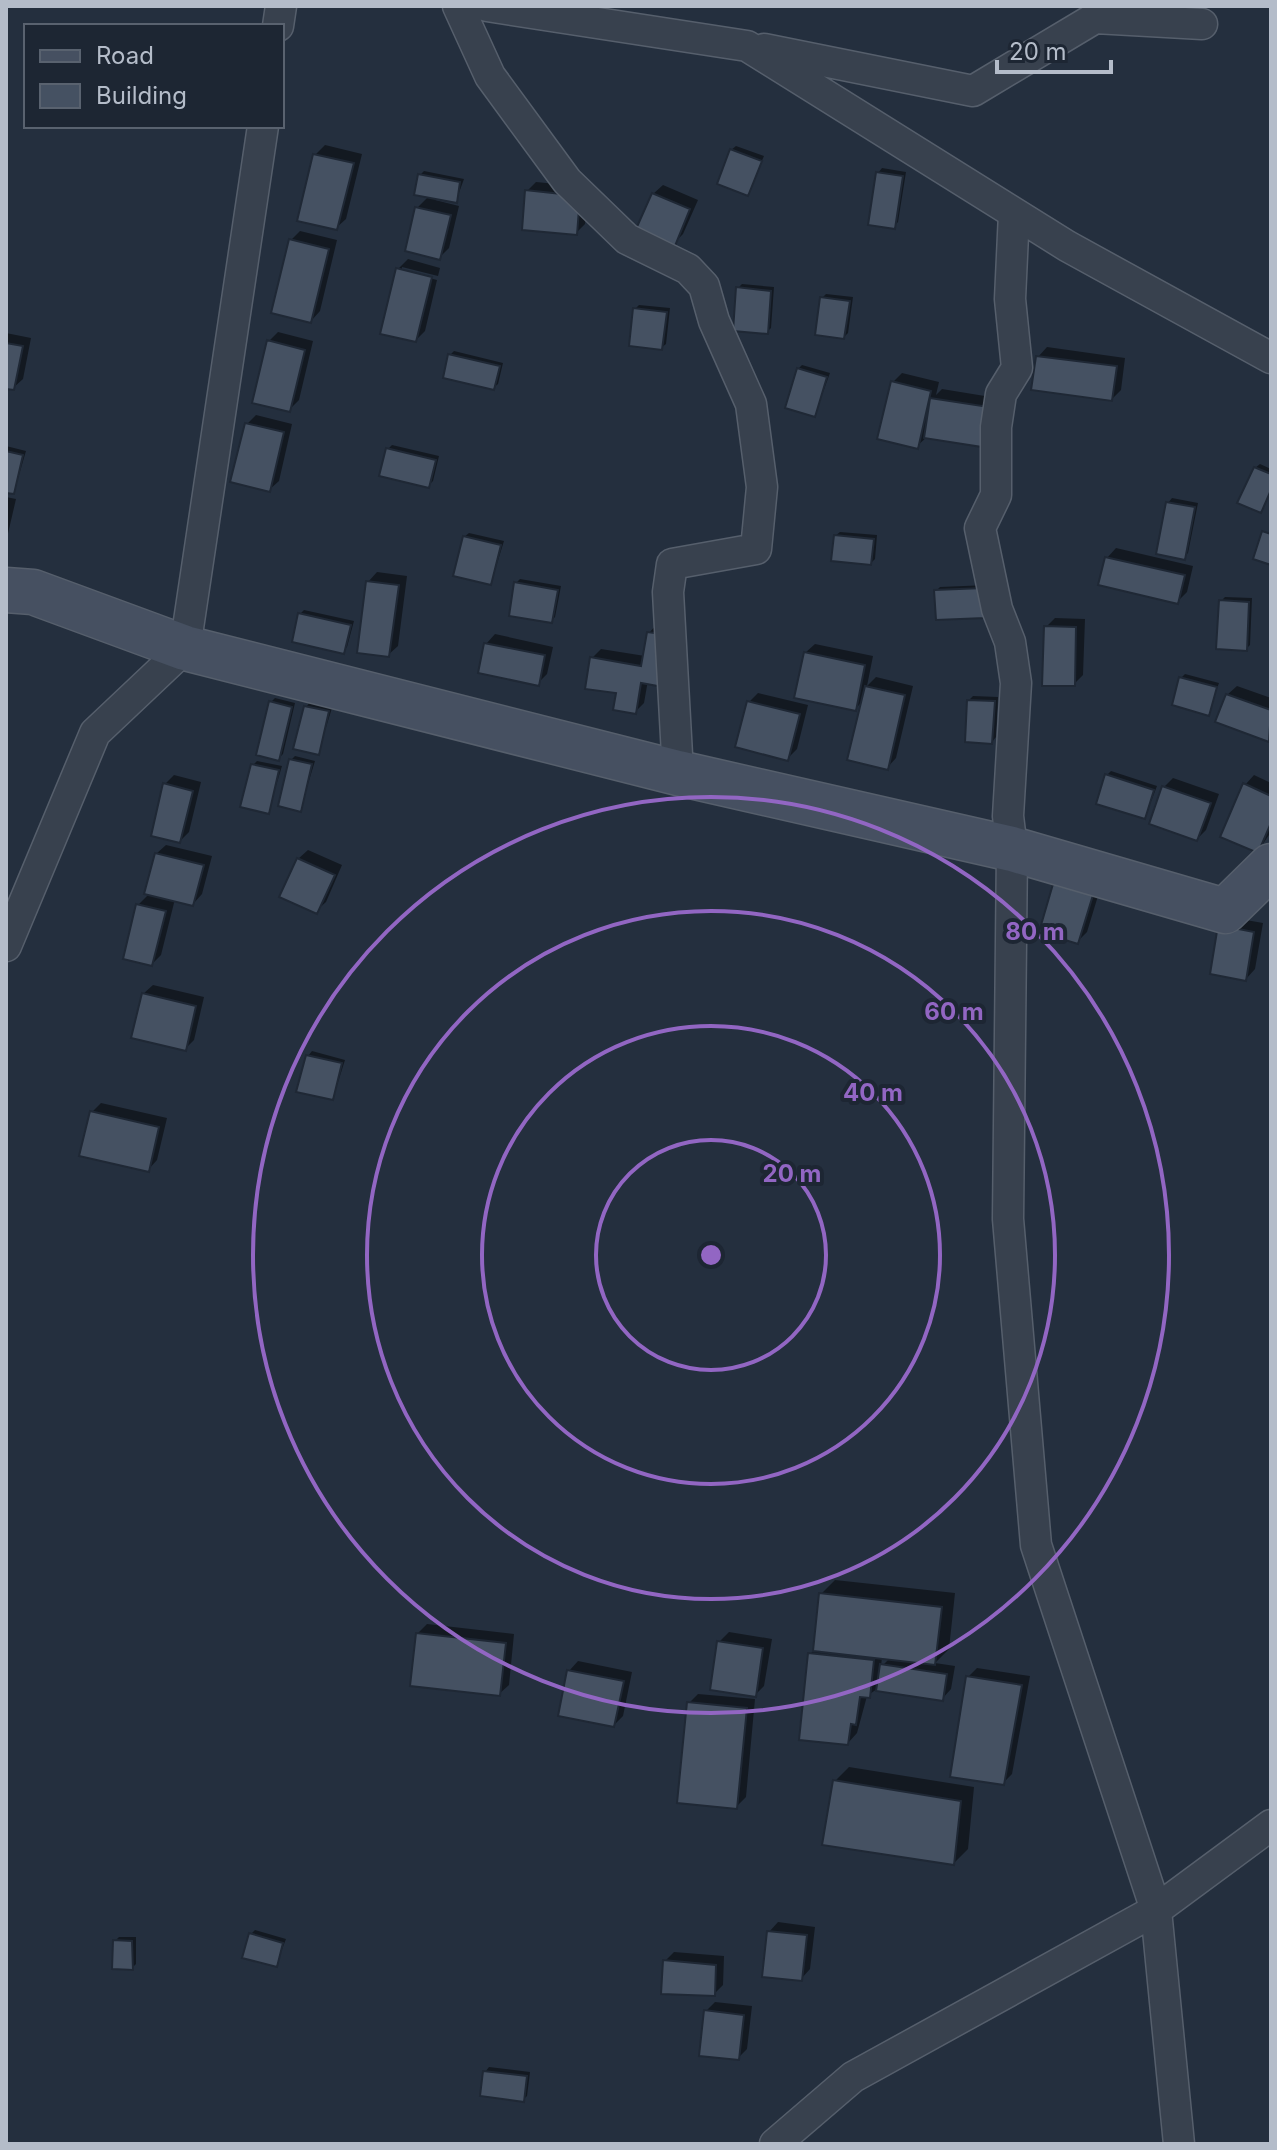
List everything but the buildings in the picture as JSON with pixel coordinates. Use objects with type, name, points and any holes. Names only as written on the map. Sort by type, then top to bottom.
[{"type":"street","points":[[458,6],[490,76],[567,181],[627,239],[688,269],[704,286],[714,321],[747,390],[762,487],[756,549],[672,564],[668,592],[678,773]]},
{"type":"street","points":[[487,6],[747,46],[973,91],[1095,18],[1202,24]]},
{"type":"street","points":[[747,46],[1014,213],[1271,358]]},
{"type":"street","points":[[6,946],[95,733],[185,648],[263,128]]},
{"type":"street","points":[[1014,213],[1010,299],[1017,368],[1001,394],[996,427],[996,495],[980,528],[997,609],[1010,642],[1016,683],[1008,816],[1012,849],[1008,1219],[1036,1545],[1156,1910],[1179,2144]]},
{"type":"street","points":[[6,590],[33,592],[185,648],[678,773],[1012,849],[1225,911],[1271,866]]},
{"type":"street","points":[[775,2144],[853,2077],[1156,1910],[1271,1825]]}]
